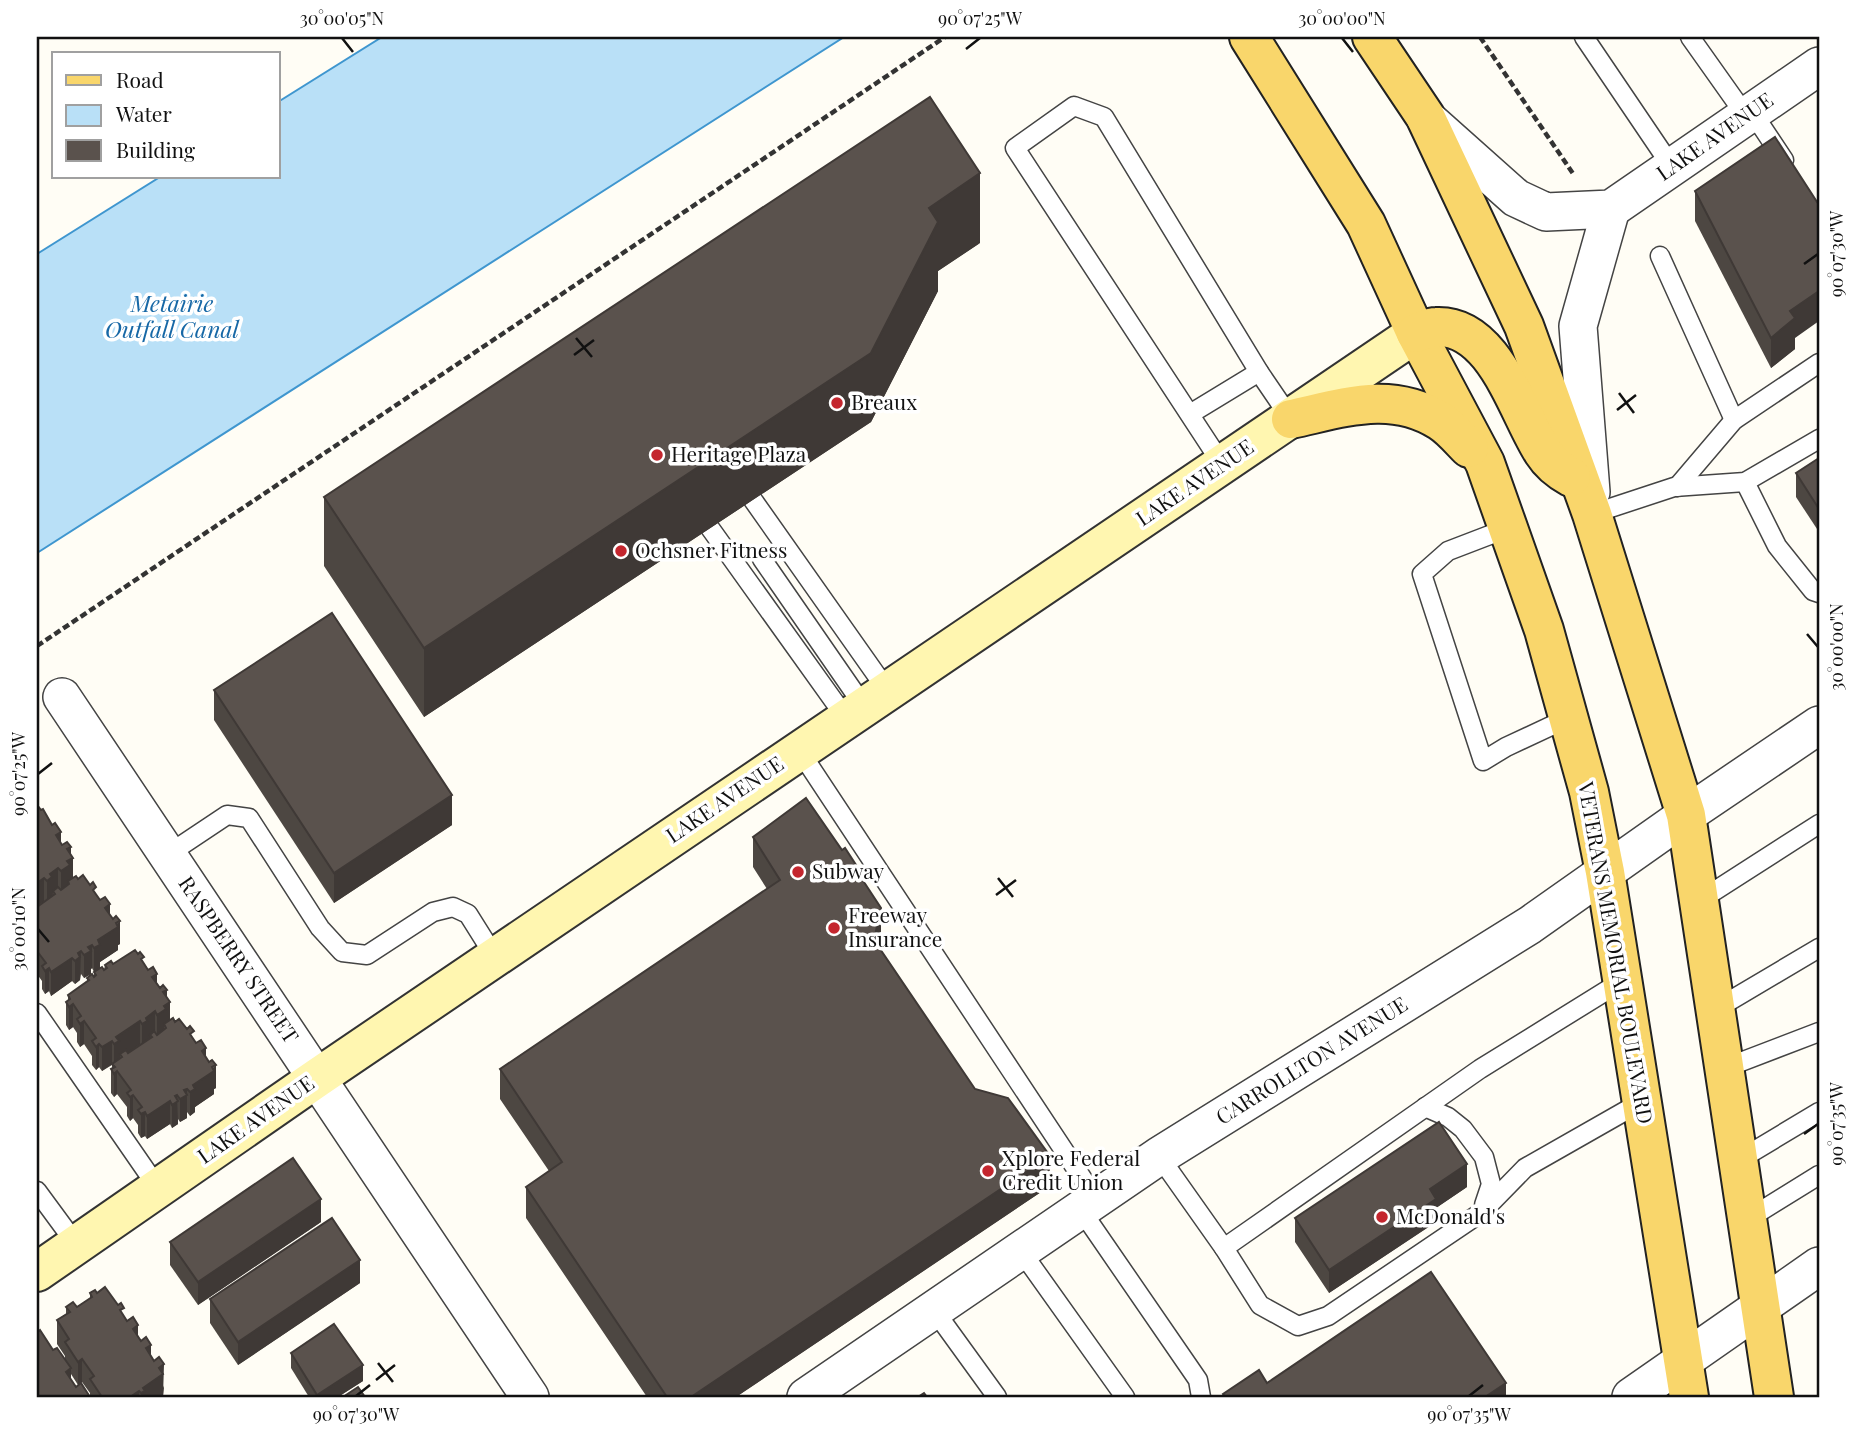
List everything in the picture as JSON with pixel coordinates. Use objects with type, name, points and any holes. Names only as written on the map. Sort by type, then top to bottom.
[{"type":"main road","name":"VETERANS MEMORIAL BOULEVARD","points":[[1249,37],[1366,224],[1416,333],[1485,463],[1544,630],[1589,792],[1605,872],[1686,1380]]},
{"type":"main road","points":[[1372,37],[1425,116],[1524,326],[1587,499],[1686,815],[1774,1397]]},
{"type":"main road","points":[[1416,333],[1436,327],[1459,331],[1479,345],[1516,397],[1543,453],[1587,499]]},
{"type":"main road","points":[[1291,419],[1367,403],[1404,404],[1441,422],[1485,463]]},
{"type":"street","name":"LAKE AVENUE","points":[[1611,209],[1819,66]]},
{"type":"street","points":[[1425,116],[1516,198],[1546,212],[1611,209],[1578,326],[1587,499]]},
{"type":"street","name":"LAKE AVENUE","points":[[37,1272],[317,1077],[1416,333]]},
{"type":"street","name":"RASPBERRY STREET","points":[[62,697],[530,1397]]},
{"type":"street","name":"CARROLLTON AVENUE","points":[[806,1397],[1159,1157],[1530,925],[1819,725]]},
{"type":"street","points":[[1631,1397],[1686,1380],[1761,1306],[1819,1266]]},
{"type":"lane","points":[[1584,37],[1672,167]]},
{"type":"lane","points":[[1690,37],[1797,179]]},
{"type":"lane","points":[[1222,464],[1016,148],[1074,106],[1104,117],[1259,372],[1291,419]]},
{"type":"lane","points":[[1660,256],[1734,420]]},
{"type":"lane","points":[[1677,486],[1734,420],[1819,363]]},
{"type":"lane","points":[[1190,414],[1259,372]]},
{"type":"lane","points":[[1587,499],[1677,486],[1745,482],[1819,439]]},
{"type":"lane","points":[[1745,482],[1777,545],[1812,591],[1819,593]]},
{"type":"lane","points":[[753,500],[865,704]]},
{"type":"lane","points":[[710,528],[865,704]]},
{"type":"lane","points":[[1508,528],[1448,551],[1422,574],[1483,761],[1506,747],[1568,718]]},
{"type":"lane","points":[[762,559],[865,704]]},
{"type":"lane","points":[[799,750],[1198,1380],[1201,1397]]},
{"type":"lane","points":[[167,855],[227,815],[248,818],[320,928],[342,952],[367,955],[433,912],[453,906],[468,914],[495,957]]},
{"type":"lane","points":[[1699,901],[1819,824]]},
{"type":"lane","points":[[1716,1009],[1819,948]]},
{"type":"lane","points":[[1224,1248],[1480,1069],[1622,981]]},
{"type":"lane","points":[[37,1013],[158,1188]]},
{"type":"lane","points":[[1725,1068],[1819,1032]]},
{"type":"lane","points":[[1159,1157],[1224,1248],[1260,1305],[1298,1326],[1328,1316],[1482,1212],[1525,1168],[1641,1102]]},
{"type":"lane","points":[[1425,1107],[1448,1117],[1464,1129],[1483,1157],[1492,1184],[1482,1212]]},
{"type":"lane","points":[[1739,1160],[1819,1112]]},
{"type":"lane","points":[[1748,1219],[1819,1175]]},
{"type":"lane","points":[[37,1191],[76,1244]]},
{"type":"lane","points":[[1021,1251],[1125,1397]]},
{"type":"lane","points":[[934,1310],[997,1397]]},
{"type":"path","points":[[37,646],[946,37]]},
{"type":"path","points":[[1480,37],[1584,189],[1577,192],[1572,211]]},
{"type":"water","name":"Metairie Outfall Canal","points":[[382,37],[844,37],[37,553],[37,254],[158,178],[280,178],[280,101]]},
{"type":"building","name":"Heritage Plaza","points":[[930,97],[980,173],[929,208],[938,222],[871,353],[424,648],[324,497]]},
{"type":"building","points":[[1775,137],[1819,205],[1819,291],[1790,311],[1795,318],[1771,338],[1695,191]]},
{"type":"building","points":[[1819,458],[1819,509],[1796,473]]},
{"type":"building","points":[[332,613],[452,795],[334,873],[214,690]]},
{"type":"building","points":[[806,798],[842,850],[845,848],[881,908],[874,940],[975,1089],[1008,1098],[1050,1156],[691,1397],[667,1397],[526,1187],[562,1162],[500,1069],[780,880],[753,837]]},
{"type":"building","points":[[37,807],[43,809],[52,825],[55,823],[61,832],[56,835],[62,845],[67,842],[71,847],[67,849],[73,858],[67,861],[70,865],[61,871],[58,868],[50,874],[52,877],[47,881],[44,878],[37,883]]},
{"type":"building","points":[[83,875],[90,885],[93,882],[96,887],[93,890],[100,900],[105,897],[110,904],[105,908],[113,919],[116,916],[120,921],[116,923],[118,927],[98,940],[100,945],[88,947],[91,951],[84,955],[81,951],[78,953],[80,957],[75,961],[72,958],[51,972],[49,968],[45,971],[42,966],[46,963],[37,951],[37,907],[55,894],[53,891],[58,887],[61,890],[69,884],[68,881]]},
{"type":"building","points":[[135,950],[144,957],[141,959],[148,970],[153,967],[157,974],[152,977],[160,988],[163,985],[167,990],[163,992],[170,1002],[164,1006],[166,1009],[157,1015],[155,1011],[146,1018],[147,1021],[142,1024],[140,1021],[116,1037],[119,1041],[114,1044],[112,1041],[102,1047],[99,1044],[96,1047],[92,1041],[96,1038],[84,1021],[80,1024],[77,1019],[81,1016],[73,1004],[69,1007],[66,1002],[70,999],[68,995],[89,980],[87,978],[92,974],[94,977],[94,972],[102,967],[104,970],[107,968],[105,965],[111,961],[113,964]]},
{"type":"building","points":[[173,1018],[175,1022],[179,1019],[187,1029],[190,1026],[194,1031],[190,1034],[196,1043],[201,1040],[206,1048],[202,1051],[209,1062],[212,1060],[216,1065],[212,1067],[214,1071],[193,1085],[195,1089],[190,1092],[184,1090],[187,1095],[180,1099],[175,1096],[178,1101],[172,1105],[170,1101],[147,1116],[145,1112],[141,1114],[138,1110],[142,1107],[133,1095],[130,1097],[127,1093],[131,1090],[117,1071],[114,1074],[111,1069],[115,1067],[112,1064],[122,1057],[120,1054],[126,1050],[128,1053],[152,1037],[150,1035],[154,1031],[157,1035],[166,1028],[164,1024]]},
{"type":"building","name":"McDonald's","points":[[1439,1122],[1467,1164],[1430,1189],[1436,1199],[1329,1270],[1295,1218]]},
{"type":"building","points":[[293,1158],[321,1199],[198,1282],[170,1242]]},
{"type":"building","points":[[332,1218],[360,1260],[238,1342],[210,1299]]},
{"type":"building","points":[[1431,1272],[1506,1383],[1485,1397],[1225,1397],[1223,1394],[1259,1370],[1267,1383]]},
{"type":"building","points":[[105,1287],[118,1305],[121,1303],[124,1308],[120,1310],[127,1321],[133,1317],[138,1325],[133,1329],[141,1341],[146,1337],[151,1345],[146,1348],[154,1361],[159,1357],[164,1364],[159,1368],[163,1374],[143,1388],[145,1391],[139,1391],[130,1397],[102,1397],[90,1379],[94,1376],[82,1359],[78,1362],[65,1342],[69,1339],[57,1320],[70,1312],[66,1307],[73,1302],[77,1307],[92,1297],[90,1293],[95,1290],[97,1293]]},
{"type":"building","points":[[334,1324],[363,1365],[317,1395],[291,1353]]},
{"type":"building","points":[[40,1330],[53,1350],[57,1348],[71,1368],[66,1372],[76,1387],[81,1383],[90,1397],[37,1397],[37,1333]]},
{"type":"building","points":[[358,1387],[365,1397],[343,1397]]},
{"type":"place","name":"Breaux","points":[[837,403]]},
{"type":"place","name":"Heritage Plaza","points":[[657,455]]},
{"type":"place","name":"Ochsner Fitness","points":[[621,551]]},
{"type":"place","name":"Subway","points":[[798,872]]},
{"type":"place","name":"Freeway Insurance","points":[[834,928]]},
{"type":"place","name":"Xplore Federal Credit Union","points":[[988,1171]]},
{"type":"place","name":"McDonald's","points":[[1382,1217]]}]
